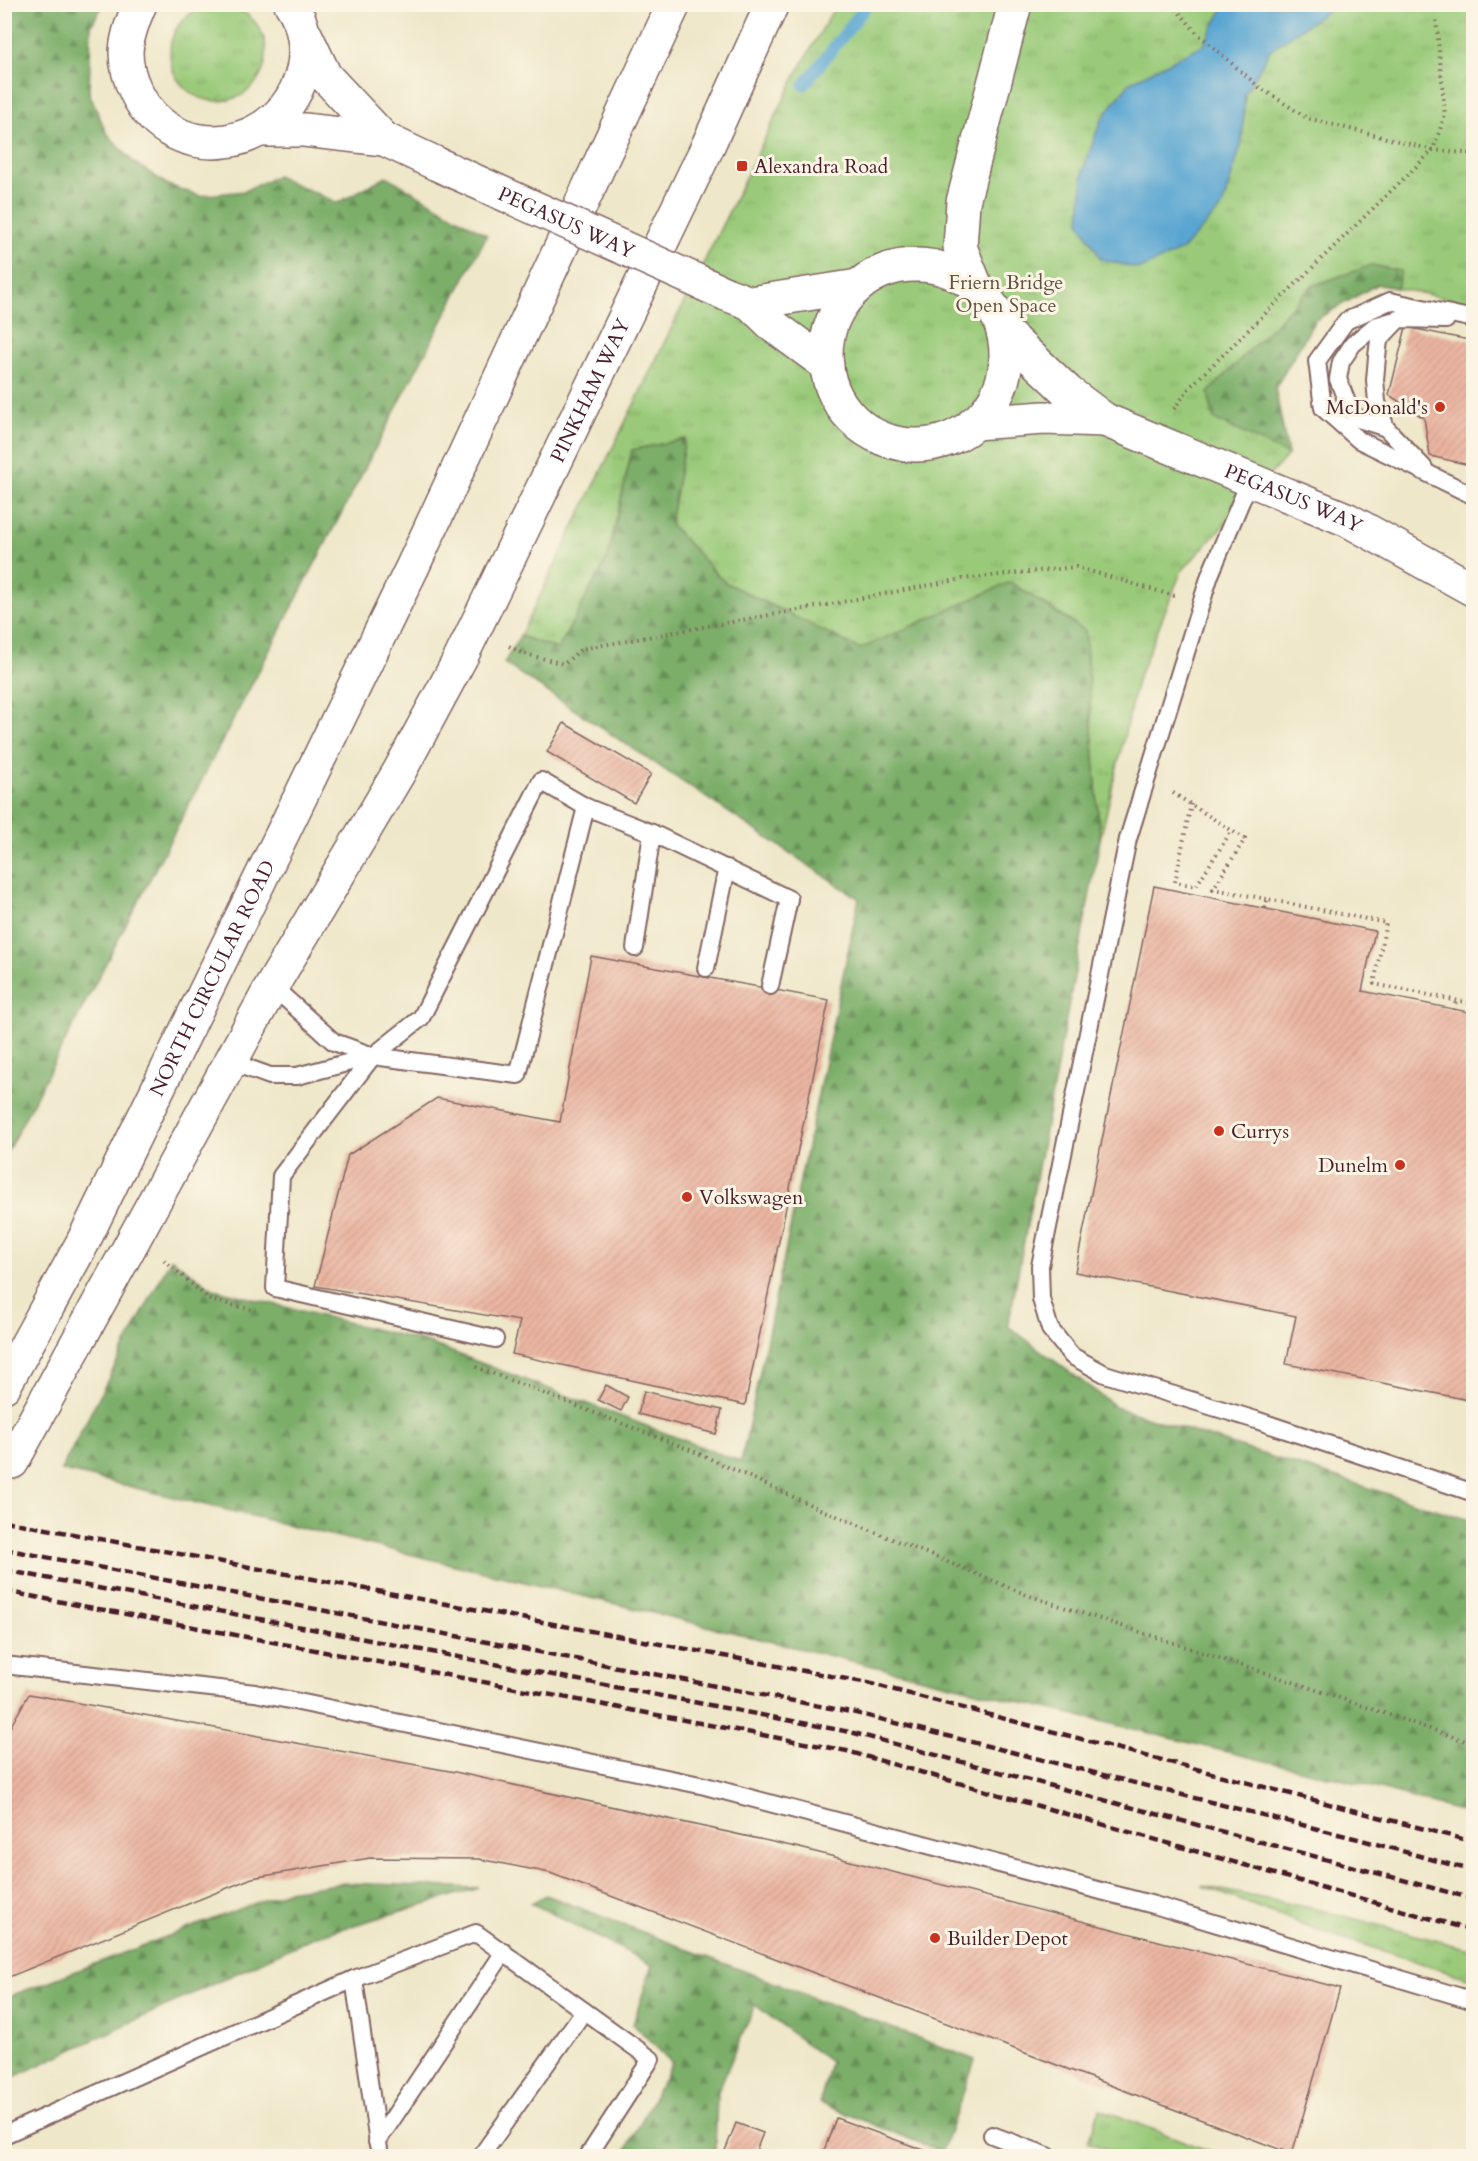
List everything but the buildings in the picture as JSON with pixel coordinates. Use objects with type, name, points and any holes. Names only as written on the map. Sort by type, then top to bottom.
[{"type":"main road","points":[[140,4],[130,27],[126,53],[130,80],[141,104],[160,124],[184,137],[210,143],[237,141],[262,130],[284,112],[299,87],[306,59],[297,17]]},
{"type":"main road","name":"NORTH CIRCULAR ROAD","points":[[4,1386],[83,1242],[412,568],[612,142],[674,4]]},
{"type":"main road","name":"PINKHAM WAY","points":[[272,986],[399,772],[461,657],[701,161],[772,4]]},
{"type":"main road","points":[[976,287],[960,247],[963,202],[1015,4]]},
{"type":"main road","name":"PEGASUS WAY","points":[[297,17],[325,76],[384,139]]},
{"type":"main road","name":"PEGASUS WAY","points":[[262,130],[304,130],[384,139],[738,298],[827,365]]},
{"type":"main road","points":[[906,265],[922,265],[939,267],[958,275],[976,287],[992,306],[1003,331],[1006,367],[991,406],[974,423],[955,436],[940,442],[924,444],[890,441],[865,429],[852,418],[842,406],[832,387],[827,365],[828,337],[837,312],[858,286],[877,274],[906,265]]},
{"type":"main road","points":[[738,298],[858,286]]},
{"type":"main road","name":"PEGASUS WAY","points":[[1003,331],[1068,392],[1105,420],[1348,520],[1473,590]]},
{"type":"main road","name":"PEGASUS WAY","points":[[974,423],[1044,418],[1105,420]]},
{"type":"main road","points":[[12,1462],[272,986]]},
{"type":"lane","points":[[1473,319],[1390,301],[1346,321],[1317,361],[1323,408],[1359,440],[1473,496]]},
{"type":"lane","points":[[1399,319],[1379,340],[1375,380],[1377,402],[1386,428],[1432,476]]},
{"type":"lane","points":[[1386,428],[1358,419],[1350,410],[1338,379],[1341,362],[1353,344],[1376,326],[1399,319],[1473,319]]},
{"type":"lane","points":[[1250,480],[1210,575],[1128,839],[1040,1266],[1041,1299],[1050,1329],[1072,1356],[1105,1374],[1256,1420],[1473,1493]]},
{"type":"lane","points":[[495,1339],[275,1288],[281,1176],[374,1056],[421,1018],[541,781],[586,807],[652,833],[789,899],[770,986]]},
{"type":"lane","points":[[272,986],[334,1042],[374,1056],[518,1074],[586,807]]},
{"type":"lane","points":[[635,948],[652,833]]},
{"type":"lane","points":[[706,968],[727,868]]},
{"type":"lane","points":[[231,1062],[270,1076],[297,1076],[374,1056]]},
{"type":"lane","points":[[4,1665],[255,1693],[705,1786],[1155,1905],[1473,2001]]},
{"type":"lane","points":[[4,2135],[354,1979],[476,1933],[651,2060],[588,2157]]},
{"type":"lane","points":[[378,2149],[504,1952]]},
{"type":"lane","points":[[354,1979],[378,2149]]},
{"type":"lane","points":[[481,2157],[584,2011]]},
{"type":"lane","points":[[992,2135],[1048,2157]]},
{"type":"path","points":[[1172,4],[1197,33],[1258,87],[1307,118],[1433,150],[1473,154]]},
{"type":"path","points":[[1171,413],[1190,387],[1433,150],[1445,115],[1436,18]]},
{"type":"path","points":[[509,646],[564,664],[581,649],[962,579],[1076,567],[1201,603]]},
{"type":"path","points":[[1147,776],[1245,839],[1214,889],[1386,923],[1374,984],[1473,1004]]},
{"type":"path","points":[[1191,804],[1175,882],[1196,886],[1232,830]]},
{"type":"path","points":[[1264,908],[1267,899]]},
{"type":"path","points":[[1454,1010],[1456,1000]]},
{"type":"path","points":[[164,1260],[210,1300],[255,1310]]},
{"type":"path","points":[[467,1364],[693,1451],[822,1510],[1030,1596],[1473,1744]]},
{"type":"green space","points":[[5,4],[103,5],[91,26],[89,93],[106,132],[133,162],[168,185],[200,196],[244,191],[277,176],[338,203],[386,176],[487,235],[5,1156]]},
{"type":"green space","points":[[218,5],[236,9],[252,19],[262,35],[266,53],[262,71],[252,87],[236,97],[218,101],[200,97],[184,87],[174,71],[170,53],[174,35],[184,19],[200,9]]},
{"type":"green space","name":"Friern Bridge Open Space","points":[[836,5],[1473,5],[1473,304],[1377,284],[1315,320],[1275,388],[1288,455],[1181,572],[1137,681],[1100,840],[1085,631],[1010,582],[860,650],[724,582],[670,524],[684,440],[632,450],[608,557],[558,650],[520,636],[797,73]]},
{"type":"green space","points":[[1372,265],[1401,271],[1397,288],[1377,284],[1315,320],[1275,388],[1288,455],[1214,419],[1208,393],[1312,286]]},
{"type":"green space","points":[[685,439],[670,524],[724,582],[860,649],[1010,582],[1085,631],[1100,840],[1008,1326],[1118,1408],[1473,1521],[1473,1815],[1373,1787],[61,1470],[171,1258],[213,1289],[426,1342],[741,1462],[859,899],[504,663],[520,636],[558,649],[608,557],[632,450]]},
{"type":"green space","points":[[345,1883],[479,1888],[314,1937],[5,2081],[5,1998],[287,1891]]},
{"type":"green space","points":[[1202,1886],[1325,1911],[1473,1950],[1473,1980],[1321,1931]]},
{"type":"green space","points":[[546,1895],[975,2060],[942,2152],[820,2103],[830,2062],[755,2005],[717,2094],[713,2156],[623,2156],[672,2063],[633,2024],[652,1965],[531,1903]]},
{"type":"green space","points":[[1100,2109],[1222,2156],[1125,2156],[1088,2142]]},
{"type":"water","points":[[1225,5],[1336,5],[1270,50],[1245,94],[1242,142],[1222,207],[1182,250],[1140,269],[1101,259],[1080,223],[1083,170],[1101,120],[1130,82],[1203,45]]},
{"type":"waterway","points":[[804,85],[868,4]]},
{"type":"railway","points":[[4,1521],[868,1683],[1474,1842]]},
{"type":"railway","points":[[4,1549],[856,1713],[1362,1840],[1474,1871]]},
{"type":"railway","points":[[4,1570],[850,1732],[1474,1899]]},
{"type":"railway","points":[[4,1591],[847,1751],[1474,1931]]},
{"type":"place","name":"Alexandra Road","points":[[742,166]]},
{"type":"place","name":"McDonald's","points":[[1440,407]]},
{"type":"place","name":"Currys","points":[[1219,1131]]},
{"type":"place","name":"Dunelm","points":[[1400,1165]]},
{"type":"place","name":"Volkswagen","points":[[687,1197]]},
{"type":"place","name":"Builder Depot","points":[[935,1938]]}]
